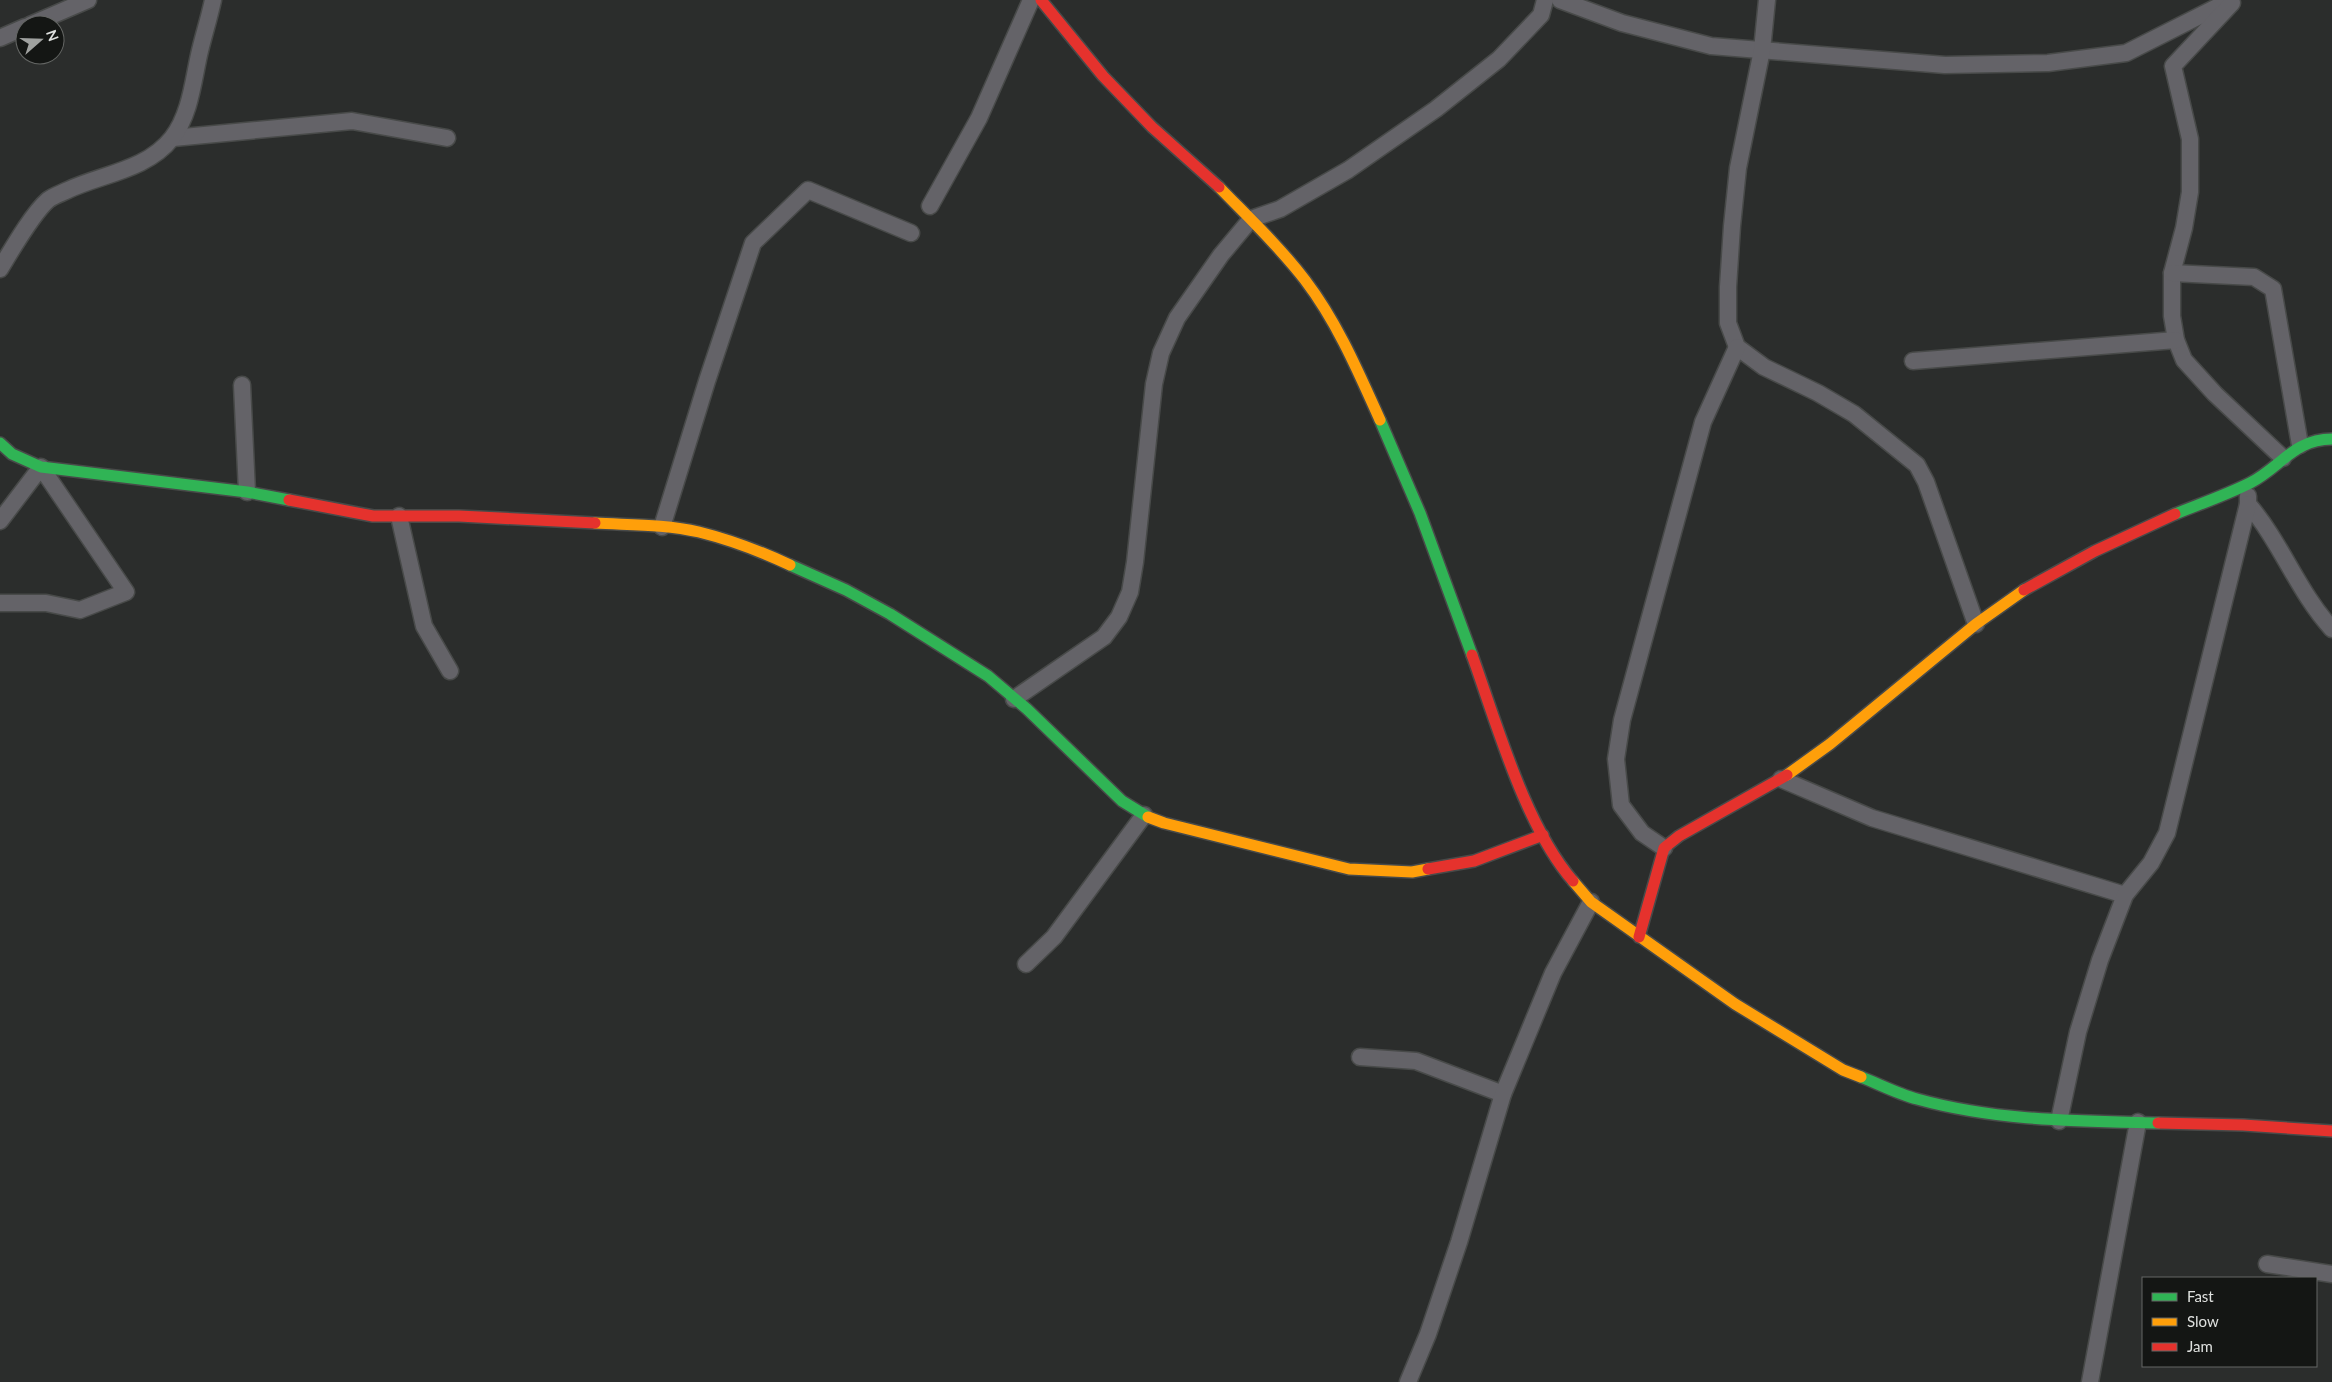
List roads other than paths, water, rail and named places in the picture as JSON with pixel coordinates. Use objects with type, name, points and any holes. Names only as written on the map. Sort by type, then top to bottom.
[{"type":"street","points":[[53,15],[88,0]]},
{"type":"street","points":[[0,269],[22,234],[48,200],[84,182],[117,173],[154,156],[172,138],[185,112],[194,84],[199,54],[214,0]]},
{"type":"street","points":[[930,206],[980,118],[1031,0]]},
{"type":"street","points":[[1041,0],[1103,76],[1152,127],[1208,176],[1251,219],[1305,280],[1334,323],[1357,368],[1420,513],[1517,778],[1543,835],[1566,874],[1591,902],[1639,938],[1735,1004],[1843,1070],[1916,1099],[1984,1114],[2059,1120],[2243,1125],[2332,1131]]},
{"type":"street","points":[[1014,698],[1064,666],[1104,637],[1119,617],[1130,592],[1154,384],[1161,353],[1177,318],[1200,282],[1251,219],[1280,209],[1339,175],[1436,109],[1499,59],[1541,15],[1545,0]]},
{"type":"street","points":[[1560,0],[1622,23],[1711,46],[1945,65],[2048,63],[2126,53],[2231,0]]},
{"type":"street","points":[[1767,0],[1762,50],[1746,124],[1732,226],[1728,323],[1737,347],[1764,368],[1818,393],[1854,414],[1917,466],[1926,482],[1976,624]]},
{"type":"street","points":[[2236,0],[2173,66],[2190,139],[2190,192],[2184,228],[2172,273],[2172,316],[2176,340],[2184,360],[2215,394],[2283,458]]},
{"type":"street","points":[[0,38],[15,31]]},
{"type":"street","points":[[172,138],[352,121],[447,138]]},
{"type":"street","points":[[662,527],[707,381],[753,243],[808,190],[911,233]]},
{"type":"street","points":[[2172,273],[2254,277],[2273,289],[2300,445]]},
{"type":"street","points":[[1913,361],[2176,340]]},
{"type":"street","points":[[1664,848],[1642,833],[1621,805],[1616,759],[1622,720],[1703,422],[1737,347]]},
{"type":"street","points":[[242,385],[247,492]]},
{"type":"street","points":[[1639,938],[1664,848],[1679,836],[1781,779],[1830,744],[1976,624],[2022,592],[2095,552],[2161,520],[2248,484],[2266,474],[2300,445],[2332,439]]},
{"type":"street","points":[[0,443],[12,454],[41,467],[247,492],[373,516],[459,516],[662,527],[698,532],[752,548],[846,590],[890,614],[988,676],[1014,698],[1122,801],[1144,815],[1164,824],[1349,869],[1412,872],[1474,862],[1543,835]]},
{"type":"street","points":[[0,520],[41,467]]},
{"type":"street","points":[[0,603],[46,603],[80,610],[126,592],[41,467]]},
{"type":"street","points":[[2059,1120],[2078,1032],[2092,982],[2125,895],[2151,863],[2167,833],[2248,504],[2248,484]]},
{"type":"street","points":[[2248,504],[2263,522],[2317,613],[2332,629]]},
{"type":"street","points":[[399,516],[424,626],[450,672]]},
{"type":"street","points":[[1781,779],[1872,818],[2125,895]]},
{"type":"street","points":[[1026,964],[1054,937],[1144,815]]},
{"type":"street","points":[[1408,1382],[1428,1334],[1456,1252],[1503,1094],[1553,973],[1591,902]]},
{"type":"street","points":[[1360,1057],[1416,1061],[1503,1094]]},
{"type":"street","points":[[2090,1382],[2138,1122]]},
{"type":"street","points":[[2268,1264],[2332,1274]]}]
